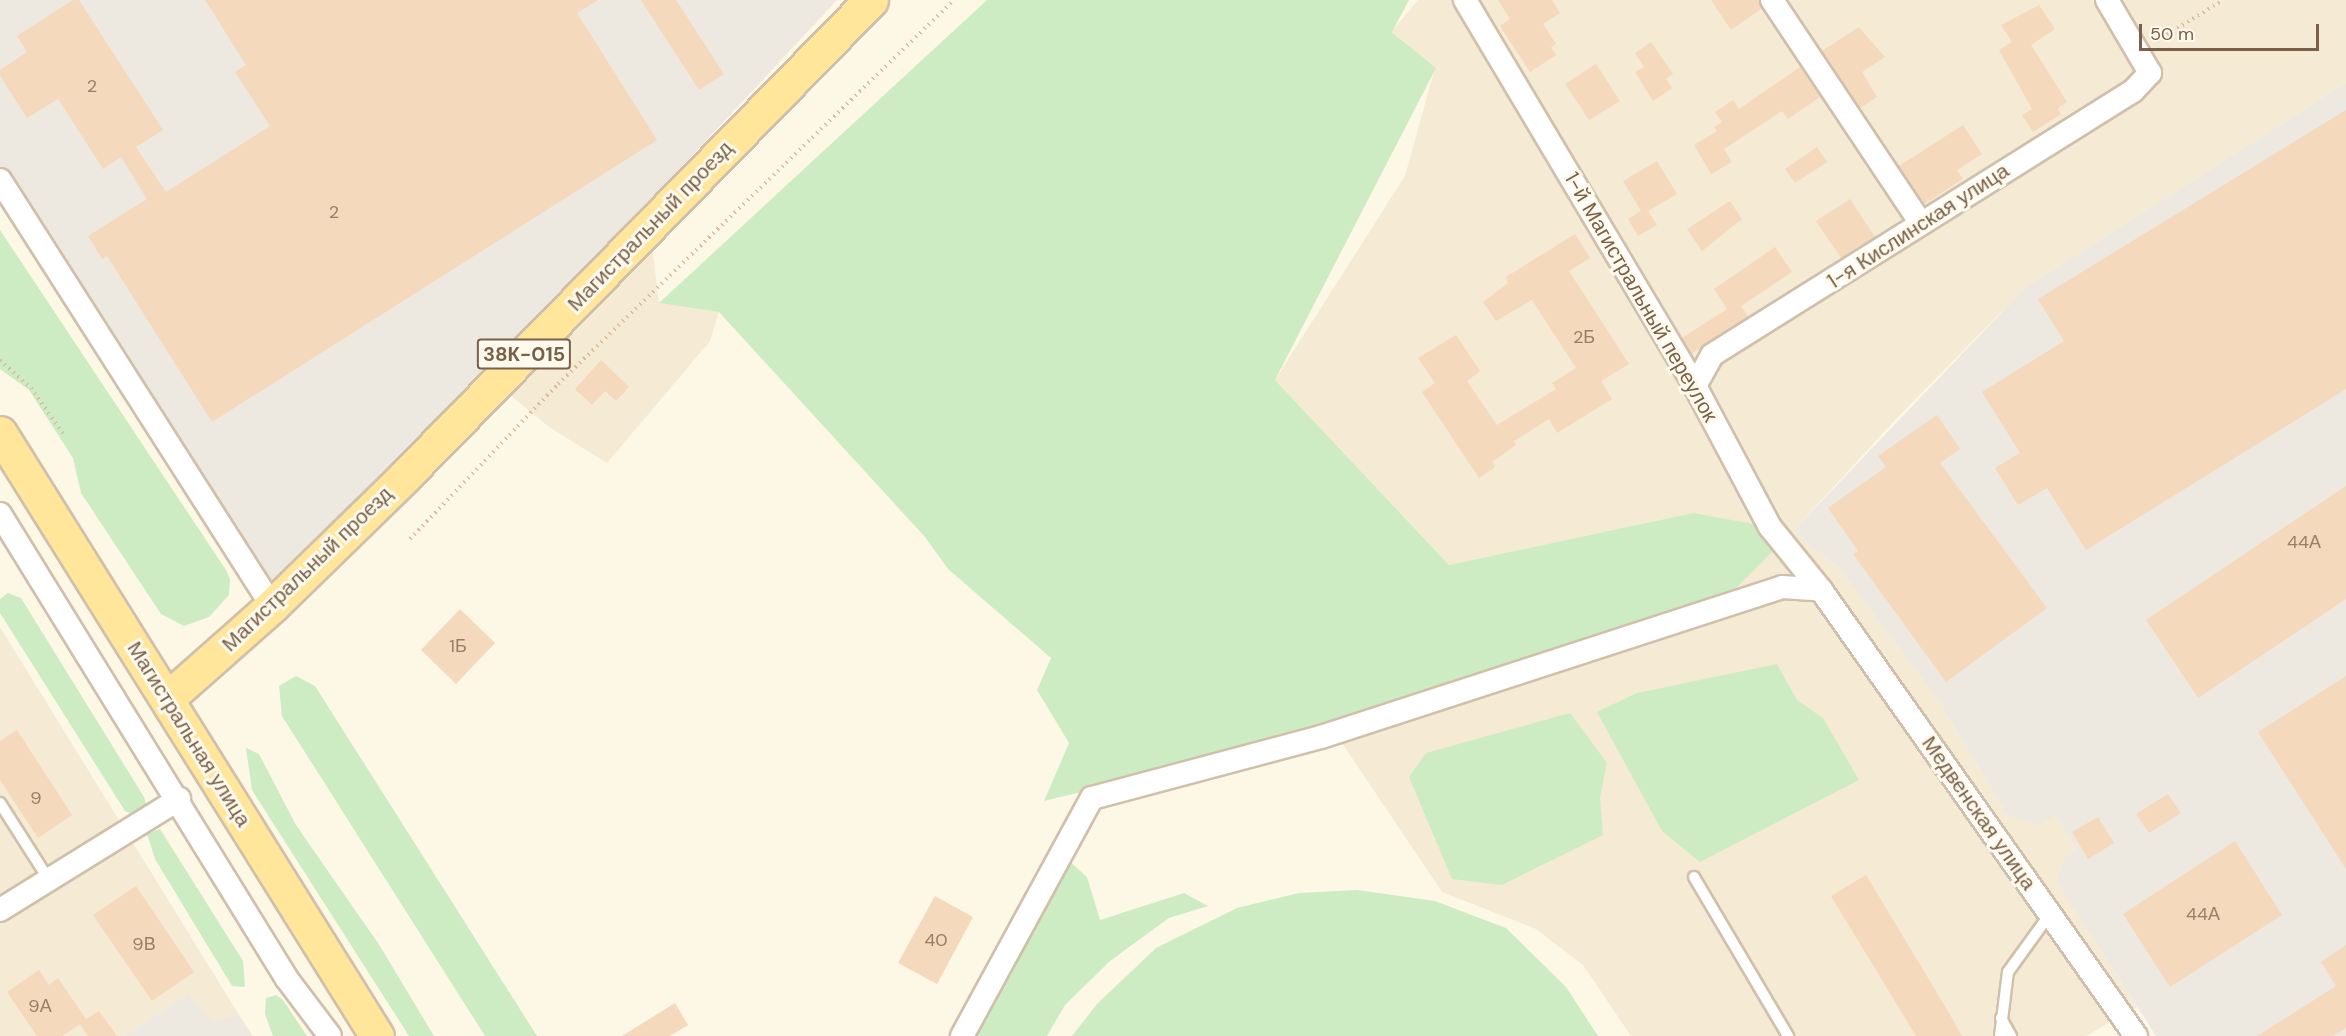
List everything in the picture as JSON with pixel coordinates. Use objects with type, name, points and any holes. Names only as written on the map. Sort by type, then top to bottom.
[{"type":"main road","name":"Магистральный проезд","points":[[168,698],[273,606],[871,0]]},
{"type":"main road","name":"Магистральная улица","points":[[0,433],[168,698],[376,1036]]},
{"type":"street","name":"1-й Магистральный переулок","points":[[1465,0],[1695,386],[1770,527],[1821,590]]},
{"type":"street","points":[[1773,0],[1920,222]]},
{"type":"street","points":[[2107,0],[2138,53]]},
{"type":"street","name":"1-я Кислинская улица","points":[[1695,386],[1712,355],[1920,222],[2133,91],[2150,73],[2138,53]]},
{"type":"street","points":[[0,180],[273,606]]},
{"type":"street","points":[[0,514],[179,799],[286,979],[330,1036]]},
{"type":"street","points":[[962,1036],[1092,798],[1321,737],[1782,587],[1821,590]]},
{"type":"street","name":"Медвенская улица","points":[[1821,590],[2136,1036]]},
{"type":"street","points":[[2,903],[49,880],[179,799]]},
{"type":"lane","points":[[0,803],[49,880]]},
{"type":"lane","points":[[1694,877],[1788,1036]]},
{"type":"lane","points":[[2000,1036],[2000,1016],[2008,972],[2050,914]]},
{"type":"lane","points":[[2000,1016],[2011,1036]]},
{"type":"path","points":[[410,539],[558,384],[954,0]]},
{"type":"path","points":[[2138,53],[2223,0]]},
{"type":"path","points":[[0,360],[8,371],[31,388],[64,435]]},
{"type":"shaded area","points":[[0,0],[837,0],[272,606],[0,204]]},
{"type":"shaded area","points":[[1418,0],[2346,0],[2346,83],[2025,288],[1896,419],[1793,531],[1839,568],[1937,698],[2008,815],[2055,815],[2077,849],[2064,858],[2058,881],[2137,1007],[2086,1036],[1631,1036],[1583,965],[1536,929],[1442,892],[1334,731],[1693,513],[1449,565],[1275,380],[1405,176],[1435,68],[1392,31]]},
{"type":"shaded area","points":[[2346,83],[2346,1036],[2156,1036],[2057,881],[2064,858],[2077,849],[2055,815],[2039,825],[2008,815],[1937,698],[1839,568],[1793,531],[2025,288]]},
{"type":"shaded area","points":[[652,247],[659,303],[719,312],[710,341],[607,463],[549,427],[508,393]]},
{"type":"shaded area","points":[[0,627],[239,1015],[213,1022],[188,994],[125,1036],[0,1036]]},
{"type":"shaded area","points":[[188,994],[213,1021],[239,1015],[253,1036],[125,1036]]},
{"type":"green space","points":[[987,0],[1409,0],[1392,32],[1436,68],[1275,380],[1449,565],[1693,513],[1793,531],[1724,600],[1334,731],[1044,801],[1069,743],[1037,690],[1051,658],[948,569],[925,537],[719,312],[659,303]]},
{"type":"green space","points":[[0,230],[226,570],[230,579],[229,595],[209,617],[184,626],[161,614],[81,493],[73,458],[29,390],[0,369]]},
{"type":"green space","points":[[8,593],[21,598],[144,797],[148,812],[138,817],[125,811],[0,613],[0,599]]},
{"type":"green space","points":[[1777,664],[1797,700],[1823,718],[1859,780],[1700,862],[1662,831],[1597,712],[1637,693]]},
{"type":"green space","points":[[296,676],[315,686],[537,1036],[485,1036],[282,716],[279,686]]},
{"type":"green space","points":[[1570,713],[1607,763],[1600,797],[1603,835],[1502,885],[1452,879],[1409,777],[1426,753]]},
{"type":"green space","points":[[246,748],[259,754],[296,825],[380,946],[434,1036],[409,1036],[252,790]]},
{"type":"green space","points":[[160,829],[243,961],[245,987],[232,986],[155,859],[147,834]]},
{"type":"green space","points":[[1067,859],[1087,877],[1100,920],[1184,893],[1208,906],[1169,918],[1110,961],[1065,1005],[1047,1036],[973,1036]]},
{"type":"green space","points":[[1357,890],[1435,901],[1506,928],[1566,987],[1598,1036],[1072,1036],[1097,1004],[1156,948],[1237,908],[1299,893]]},
{"type":"green space","points":[[276,995],[283,1000],[307,1036],[273,1036],[265,1014],[266,998]]},
{"type":"building","points":[[73,0],[79,0],[163,130],[136,147],[166,192],[270,126],[235,72],[246,65],[205,0],[598,0],[577,13],[657,140],[212,422],[107,256],[102,259],[88,236],[147,199],[121,157],[103,169],[58,99],[27,118],[0,76],[0,70],[27,52],[17,36]]},
{"type":"building","points":[[641,0],[676,0],[724,74],[699,90]]},
{"type":"building","points":[[1498,0],[1552,0],[1560,13],[1543,24],[1556,44],[1551,47],[1556,55],[1530,72],[1500,26],[1510,19]]},
{"type":"building","points":[[1711,0],[1759,0],[1761,9],[1731,30]]},
{"type":"building","points":[[2039,5],[2055,29],[2031,45],[2067,102],[2057,109],[2061,114],[2033,132],[2022,115],[2032,109],[1999,50],[2012,42],[2001,25]]},
{"type":"building","points":[[1859,27],[1885,57],[1862,72],[1877,97],[1860,108],[1822,51]]},
{"type":"building","points":[[1651,42],[1673,74],[1666,79],[1672,88],[1653,101],[1635,72],[1644,67],[1635,53]]},
{"type":"building","points":[[1596,64],[1620,101],[1589,120],[1565,84]]},
{"type":"building","points":[[1800,67],[1820,97],[1788,119],[1782,111],[1724,149],[1732,162],[1711,174],[1694,145],[1717,131],[1714,127],[1722,122],[1715,112],[1733,100],[1739,109]]},
{"type":"building","points":[[2346,110],[2346,389],[2086,550],[2047,488],[2018,505],[1995,468],[2020,453],[1982,392],[2064,341],[2038,299]]},
{"type":"building","points":[[1963,125],[1982,154],[1957,170],[1963,179],[1924,204],[1899,166]]},
{"type":"building","points":[[1817,147],[1827,162],[1795,183],[1785,169]]},
{"type":"building","points":[[1657,161],[1677,194],[1648,211],[1657,225],[1638,236],[1628,219],[1641,211],[1623,181]]},
{"type":"building","points":[[1850,199],[1875,237],[1841,258],[1816,221]]},
{"type":"building","points":[[1730,201],[1742,219],[1702,251],[1687,229]]},
{"type":"building","points":[[1575,234],[1590,258],[1569,271],[1629,364],[1601,381],[1612,399],[1557,433],[1549,419],[1514,441],[1516,445],[1492,462],[1495,467],[1479,478],[1422,392],[1435,383],[1418,358],[1456,335],[1480,371],[1467,381],[1497,425],[1556,389],[1552,383],[1576,368],[1532,300],[1496,321],[1483,302],[1508,283],[1506,277]]},
{"type":"building","points":[[1775,247],[1792,272],[1741,306],[1748,316],[1691,354],[1682,338],[1727,309],[1714,289]]},
{"type":"building","points":[[601,360],[629,387],[616,401],[605,391],[592,405],[575,389]]},
{"type":"building","points":[[1937,415],[1960,449],[1940,463],[2047,608],[1946,682],[1853,554],[1858,551],[1828,508],[1886,467],[1878,456]]},
{"type":"building","points":[[2346,486],[2346,599],[2198,698],[2146,620]]},
{"type":"building","points":[[460,609],[495,643],[456,684],[421,650]]},
{"type":"building","points":[[2346,676],[2346,869],[2258,732]]},
{"type":"building","points":[[17,730],[72,815],[38,838],[0,780],[0,741]]},
{"type":"building","points":[[2168,794],[2181,813],[2149,833],[2136,814]]},
{"type":"building","points":[[2098,817],[2114,843],[2088,859],[2072,832]]},
{"type":"building","points":[[2235,841],[2282,915],[2170,987],[2123,914]]},
{"type":"building","points":[[1866,875],[1962,1036],[1916,1036],[1831,896]]},
{"type":"building","points":[[136,886],[194,972],[152,1001],[93,915]]},
{"type":"building","points":[[935,896],[973,917],[937,984],[898,963]]},
{"type":"building","points":[[2346,945],[2346,1028],[2333,1036],[2257,1036],[2336,986],[2321,962]]},
{"type":"building","points":[[39,970],[49,985],[58,978],[86,1019],[99,1011],[117,1036],[88,1036],[80,1024],[62,1036],[37,1036],[7,992]]},
{"type":"building","points":[[675,1003],[688,1025],[670,1036],[622,1036]]}]
